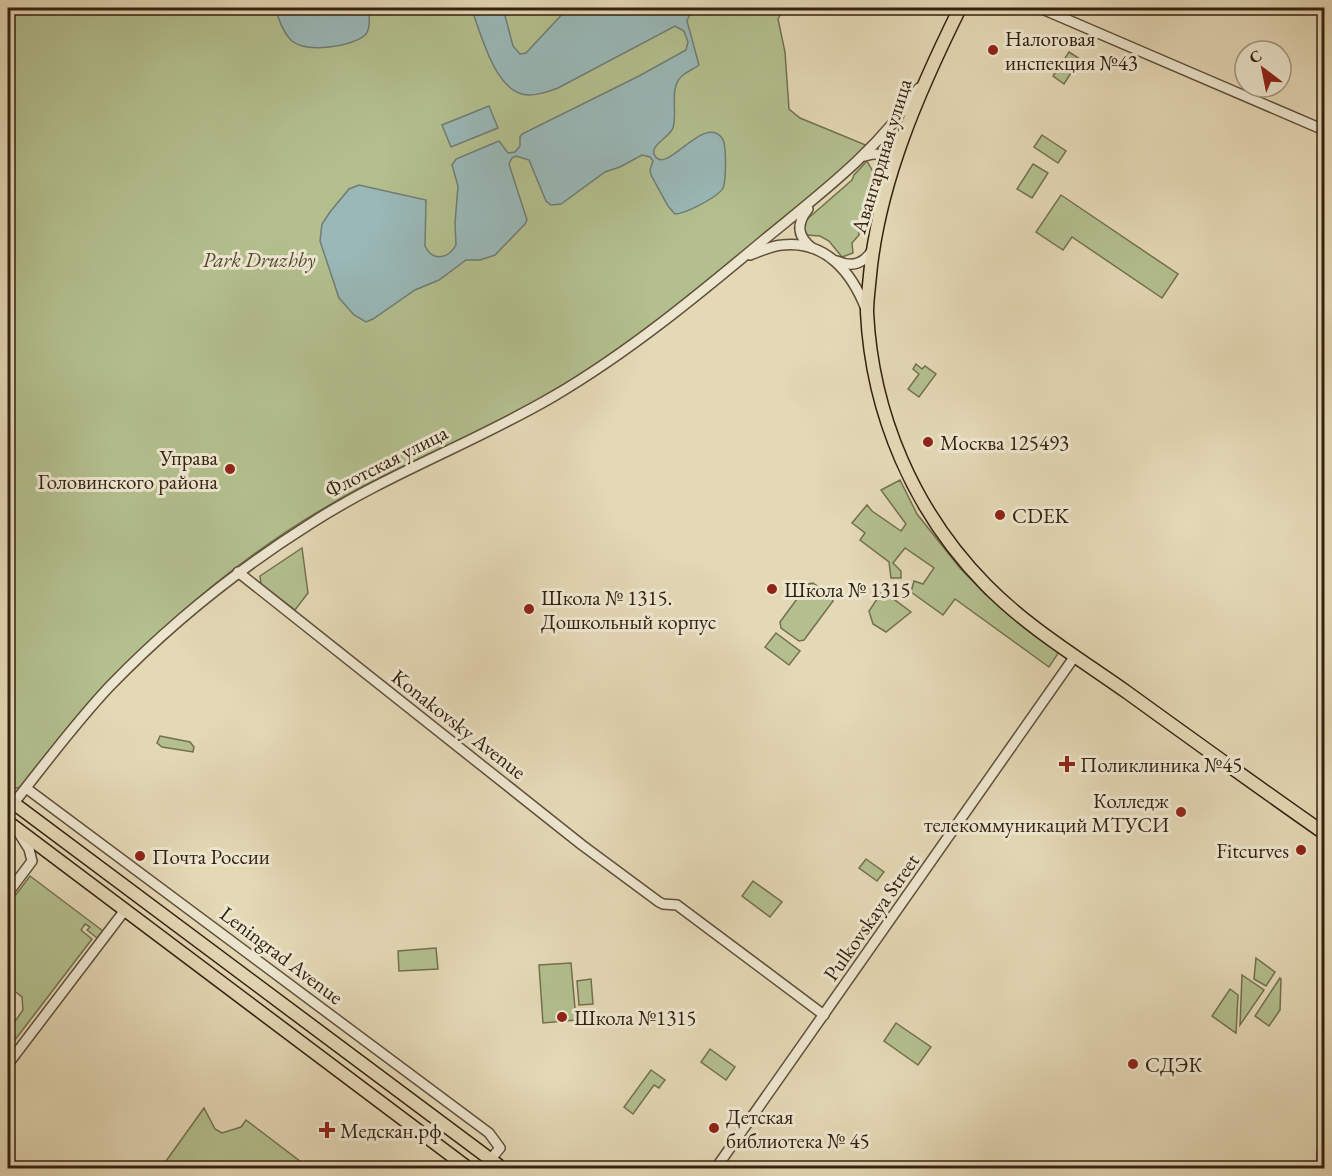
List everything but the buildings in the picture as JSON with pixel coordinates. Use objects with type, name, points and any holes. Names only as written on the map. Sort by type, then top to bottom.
[{"type":"main road","name":"Флотская улица","points":[[928,73],[960,8]]},
{"type":"main road","name":"Авангардная улица","points":[[928,73],[892,173],[873,249],[867,311],[882,405],[908,476],[928,512],[951,546],[987,586],[1027,621],[1075,656]]},
{"type":"main road","points":[[1075,656],[1324,833]]},
{"type":"main road","name":"Leningrad Avenue","points":[[10,802],[502,1168]]},
{"type":"main road","points":[[12,825],[468,1168]]},
{"type":"main road","points":[[1324,1152],[1324,1162]]},
{"type":"street","points":[[1040,8],[1324,130]]},
{"type":"street","name":"Флотская улица","points":[[10,802],[26,788],[62,741],[127,669],[185,615],[238,572],[318,518],[381,483],[556,395],[644,335],[745,257],[816,199],[862,157],[894,123],[928,73]]},
{"type":"street","points":[[862,157],[874,153],[880,154],[888,160],[892,173]]},
{"type":"street","name":"Флотская улица","points":[[814,249],[801,237],[799,224],[816,199]]},
{"type":"street","points":[[745,257],[783,244],[814,249],[842,264],[857,264],[873,249]]},
{"type":"street","points":[[832,259],[852,279],[867,311]]},
{"type":"street","name":"Konakovsky Avenue","points":[[238,572],[582,845],[659,902],[677,905],[824,1015]]},
{"type":"street","name":"Pulkovskaya Street","points":[[716,1168],[1075,656]]},
{"type":"street","name":"Leningrad Avenue","points":[[26,788],[489,1133],[500,1148],[490,1160]]},
{"type":"street","points":[[8,893],[32,861],[29,849],[12,825]]},
{"type":"street","points":[[8,1064],[125,910]]},
{"type":"green space","name":"Park Druzhby","points":[[8,8],[784,8],[778,19],[785,52],[789,109],[800,118],[868,146],[802,207],[602,361],[533,404],[360,488],[265,546],[220,580],[135,655],[59,738],[21,787],[16,788],[8,786]]},
{"type":"green space","points":[[1069,52],[1080,59],[1064,84],[1053,76]]},
{"type":"green space","points":[[1042,135],[1066,151],[1058,163],[1034,147]]},
{"type":"green space","points":[[867,161],[877,179],[879,194],[871,222],[859,230],[859,235],[852,243],[853,253],[842,257],[829,241],[820,236],[806,235],[805,221],[852,180]]},
{"type":"green space","points":[[1033,164],[1048,173],[1032,198],[1017,189]]},
{"type":"green space","points":[[1061,195],[1178,274],[1162,298],[1072,237],[1063,250],[1036,232]]},
{"type":"green space","points":[[916,364],[922,369],[925,366],[936,374],[919,397],[908,389],[919,374],[913,369]]},
{"type":"green space","points":[[900,480],[917,514],[960,568],[985,594],[1059,652],[1049,667],[955,599],[943,615],[911,592],[914,581],[923,584],[934,568],[905,548],[893,563],[901,571],[901,578],[891,578],[889,562],[860,540],[865,533],[852,523],[867,505],[901,531],[906,524],[881,490]]},
{"type":"green space","points":[[302,548],[308,593],[295,610],[261,584],[260,576]]},
{"type":"green space","points":[[813,583],[832,596],[833,601],[804,640],[799,641],[781,628],[780,622],[808,584]]},
{"type":"green space","points":[[883,590],[894,592],[895,600],[911,612],[886,632],[873,624],[869,611]]},
{"type":"green space","points":[[776,633],[800,651],[789,665],[765,647]]},
{"type":"green space","points":[[160,736],[190,742],[194,747],[193,752],[162,747],[157,743]]},
{"type":"green space","points":[[866,859],[884,872],[877,881],[859,868]]},
{"type":"green space","points":[[30,876],[103,931],[97,938],[87,930],[90,927],[85,924],[81,930],[92,939],[8,1049],[8,1031],[23,1010],[22,997],[13,990],[8,998],[8,905]]},
{"type":"green space","points":[[753,881],[782,902],[770,917],[742,896]]},
{"type":"green space","points":[[436,948],[438,969],[399,971],[398,951]]},
{"type":"green space","points":[[1256,958],[1275,972],[1266,986],[1254,979]]},
{"type":"green space","points":[[571,963],[576,1020],[543,1023],[539,965]]},
{"type":"green space","points":[[1242,975],[1264,990],[1240,1025]]},
{"type":"green space","points":[[1280,978],[1280,1010],[1269,1026],[1255,1016]]},
{"type":"green space","points":[[591,979],[593,1004],[579,1005],[577,981]]},
{"type":"green space","points":[[1230,989],[1238,995],[1236,1033],[1212,1016]]},
{"type":"green space","points":[[896,1023],[931,1047],[918,1065],[884,1041]]},
{"type":"green space","points":[[710,1049],[735,1067],[726,1080],[701,1062]]},
{"type":"green space","points":[[651,1070],[665,1080],[659,1088],[654,1085],[633,1114],[624,1107]]},
{"type":"green space","points":[[204,1108],[215,1129],[222,1133],[241,1127],[246,1120],[309,1168],[161,1168]]},
{"type":"water","points":[[275,8],[369,8],[369,26],[365,35],[350,43],[329,47],[307,47],[289,38]]},
{"type":"water","points":[[471,8],[503,8],[513,46],[520,54],[526,53],[568,8],[700,8],[689,16],[687,21],[699,65],[678,80],[673,128],[657,145],[654,152],[655,156],[661,160],[668,158],[705,133],[714,133],[722,138],[725,147],[723,188],[701,204],[675,214],[651,175],[653,161],[650,157],[642,155],[605,172],[561,204],[551,205],[546,201],[529,160],[516,156],[509,164],[527,220],[525,224],[495,255],[480,260],[466,260],[439,280],[415,290],[366,322],[354,315],[339,298],[320,241],[322,224],[349,189],[359,185],[426,200],[425,246],[432,255],[445,256],[456,245],[458,186],[452,165],[456,159],[499,141],[508,153],[515,152],[520,146],[522,134],[686,50],[688,42],[684,31],[675,26],[558,88],[540,94],[526,95],[512,89],[496,70]]},
{"type":"water","points":[[489,106],[498,128],[451,147],[442,125]]},
{"type":"place","name":"Налоговая инспекция №43","points":[[993,50]]},
{"type":"place","name":"Москва 125493","points":[[928,442]]},
{"type":"place","name":"Управа Головинского района","points":[[230,469]]},
{"type":"place","name":"CDEK","points":[[1000,515]]},
{"type":"place","name":"Школа № 1315","points":[[772,589]]},
{"type":"place","name":"Школа № 1315. Дошкольный корпус","points":[[529,609]]},
{"type":"place","name":"Поликлиника №45","points":[[1067,764]]},
{"type":"place","name":"Колледж телекоммуникаций МТУСИ","points":[[1181,812]]},
{"type":"place","name":"Fitcurves","points":[[1301,850]]},
{"type":"place","name":"Почта России","points":[[140,856]]},
{"type":"place","name":"Школа №1315","points":[[562,1017]]},
{"type":"place","name":"СДЭК","points":[[1133,1064]]},
{"type":"place","name":"Детская библиотека № 45","points":[[714,1128]]},
{"type":"place","name":"Медскан.рф","points":[[327,1130]]}]
